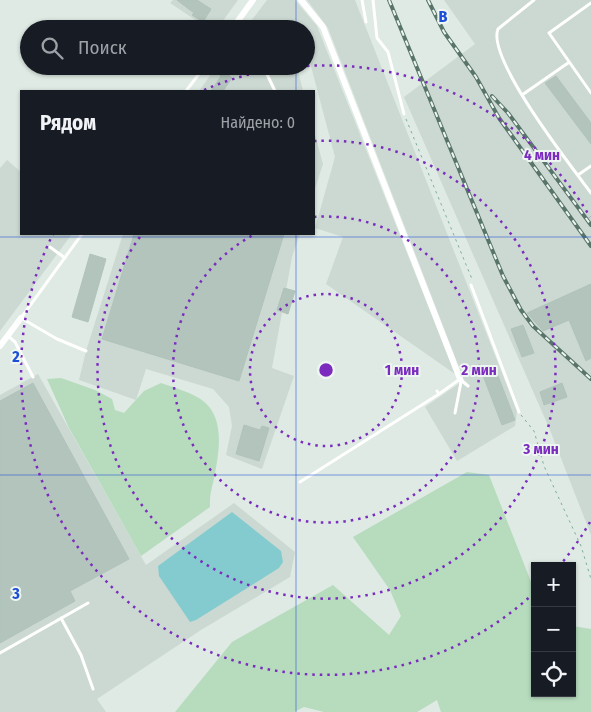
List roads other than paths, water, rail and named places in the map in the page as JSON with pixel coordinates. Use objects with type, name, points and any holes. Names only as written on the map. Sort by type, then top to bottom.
[{"type":"street","points":[[238,20],[252,0]]},
{"type":"street","points":[[301,0],[322,27],[460,380]]},
{"type":"street","points":[[0,346],[21,318]]},
{"type":"lane","points":[[362,0],[366,22]]},
{"type":"lane","points":[[373,0],[377,38],[388,52],[404,114]]},
{"type":"lane","points":[[534,0],[498,29],[496,34],[503,60],[522,95],[591,192]]},
{"type":"lane","points":[[591,3],[549,33],[591,93]]},
{"type":"lane","points":[[522,95],[568,62]]},
{"type":"lane","points":[[187,90],[198,75]]},
{"type":"lane","points":[[267,75],[275,90]]},
{"type":"lane","points":[[578,175],[591,166]]},
{"type":"lane","points":[[81,235],[21,318],[57,339],[86,351]]},
{"type":"lane","points":[[50,247],[65,258]]},
{"type":"lane","points":[[471,285],[519,412]]},
{"type":"lane","points":[[8,336],[15,342],[33,377]]},
{"type":"lane","points":[[460,380],[468,386]]},
{"type":"lane","points":[[300,482],[438,392],[460,380]]},
{"type":"lane","points":[[455,413],[460,380]]},
{"type":"lane","points":[[0,653],[88,603]]},
{"type":"lane","points":[[60,618],[81,654],[93,688]]},
{"type":"water","points":[[232,512],[281,551],[283,562],[279,568],[190,622],[159,576],[158,566]]},
{"type":"railway","points":[[389,0],[503,276],[521,310],[533,326],[591,379]]},
{"type":"railway","points":[[428,0],[444,32],[476,77],[499,118],[591,246]]},
{"type":"railway","points":[[492,96],[508,113],[591,225]]}]
